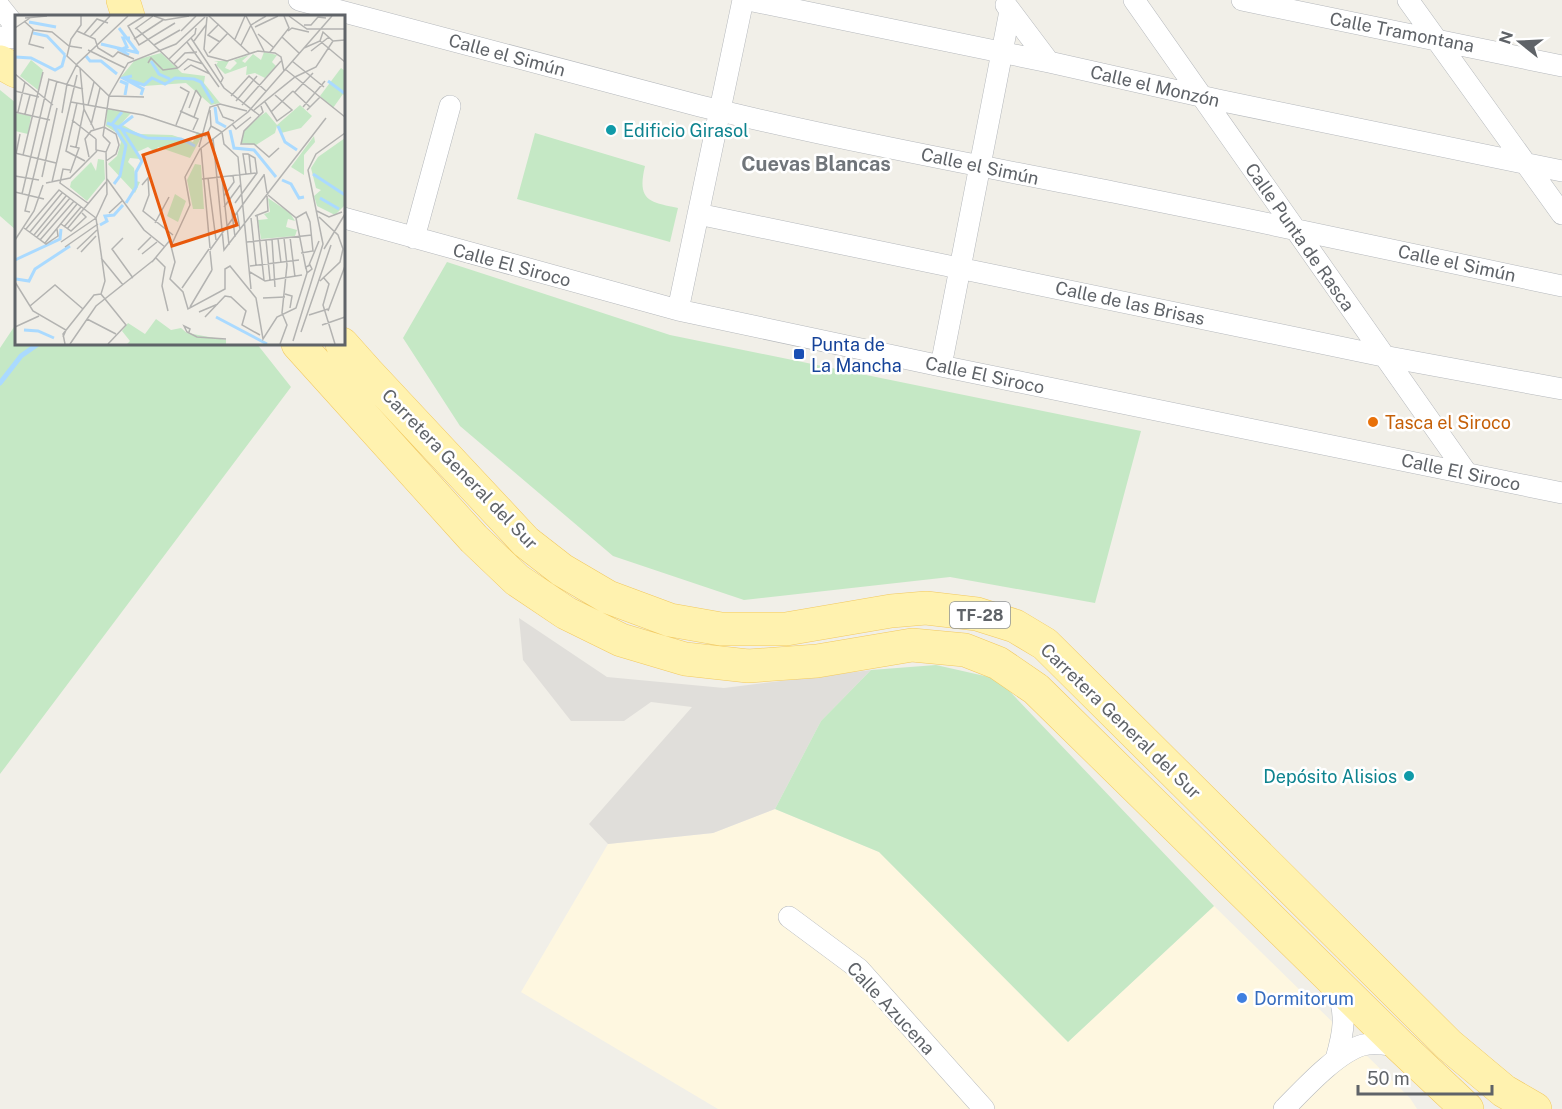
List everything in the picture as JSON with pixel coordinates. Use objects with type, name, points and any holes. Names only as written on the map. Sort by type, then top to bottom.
[{"type":"main road","points":[[0,62],[15,70]]},
{"type":"main road","name":"Carretera General del Sur","points":[[299,345],[474,539],[517,580],[566,614],[621,640],[685,659],[748,666],[817,661],[912,645],[965,650],[998,663],[1036,688],[1467,1109]]},
{"type":"main road","name":"Carretera General del Sur","points":[[343,345],[526,542],[562,570],[608,597],[670,620],[721,629],[786,629],[891,611],[926,608],[977,614],[1015,626],[1045,644],[1449,1045],[1504,1091],[1535,1109]]},
{"type":"street","name":"Calle el Simún","points":[[299,0],[720,111],[980,166],[1294,228],[1562,286]]},
{"type":"street","points":[[678,310],[743,0]]},
{"type":"street","name":"Calle el Monzón","points":[[748,0],[1562,171]]},
{"type":"street","name":"Calle Punta de Rasca","points":[[1134,0],[1466,472]]},
{"type":"street","name":"Calle Tramontana","points":[[1242,0],[1562,66]]},
{"type":"street","points":[[1408,0],[1562,214]]},
{"type":"street","points":[[941,366],[1002,53],[1006,6]]},
{"type":"street","points":[[1006,6],[1049,62]]},
{"type":"street","points":[[0,7],[15,26]]},
{"type":"street","points":[[0,37],[15,38]]},
{"type":"street","points":[[414,238],[450,106]]},
{"type":"street","name":"Calle de las Brisas","points":[[698,214],[1383,356],[1562,388]]},
{"type":"street","name":"Calle El Siroco","points":[[345,218],[678,310],[1562,493]]},
{"type":"street","name":"Calle Azucena","points":[[789,917],[859,969],[984,1109]]},
{"type":"street","points":[[1332,978],[1342,1003],[1344,1023],[1336,1059]]},
{"type":"street","points":[[1284,1109],[1336,1059],[1362,1045],[1400,1046]]},
{"type":"shaded area","points":[[519,618],[607,677],[724,688],[871,670],[821,721],[775,809],[713,833],[608,844],[589,824],[692,707],[651,702],[624,721],[571,721],[523,660]]},
{"type":"shaded area","points":[[775,809],[879,852],[1068,1042],[1214,906],[1410,1098],[1417,1109],[718,1109],[521,992],[608,844],[713,833]]},
{"type":"green space","points":[[0,90],[15,102],[15,229],[0,216]]},
{"type":"green space","points":[[535,133],[645,166],[643,186],[647,198],[659,204],[678,208],[670,242],[517,199]]},
{"type":"green space","points":[[447,262],[670,335],[1141,431],[1095,603],[950,577],[744,600],[613,556],[460,426],[403,338]]},
{"type":"green space","points":[[15,326],[15,345],[258,345],[291,387],[0,774],[0,348]]},
{"type":"green space","points":[[936,665],[998,679],[1214,906],[1068,1042],[879,852],[775,809],[821,721],[871,670]]},
{"type":"waterway","points":[[0,383],[21,356],[37,345]]},
{"type":"place","name":"Edificio Girasol","points":[[611,130]]},
{"type":"place","name":"Punta de La Mancha","points":[[799,354]]},
{"type":"place","name":"Tasca el Siroco","points":[[1373,422]]},
{"type":"place","name":"Depósito Alisios","points":[[1409,776]]},
{"type":"place","name":"Dormitorum","points":[[1242,998]]},
{"type":"district","name":"Cuevas Blancas","points":[[816,164]]}]
